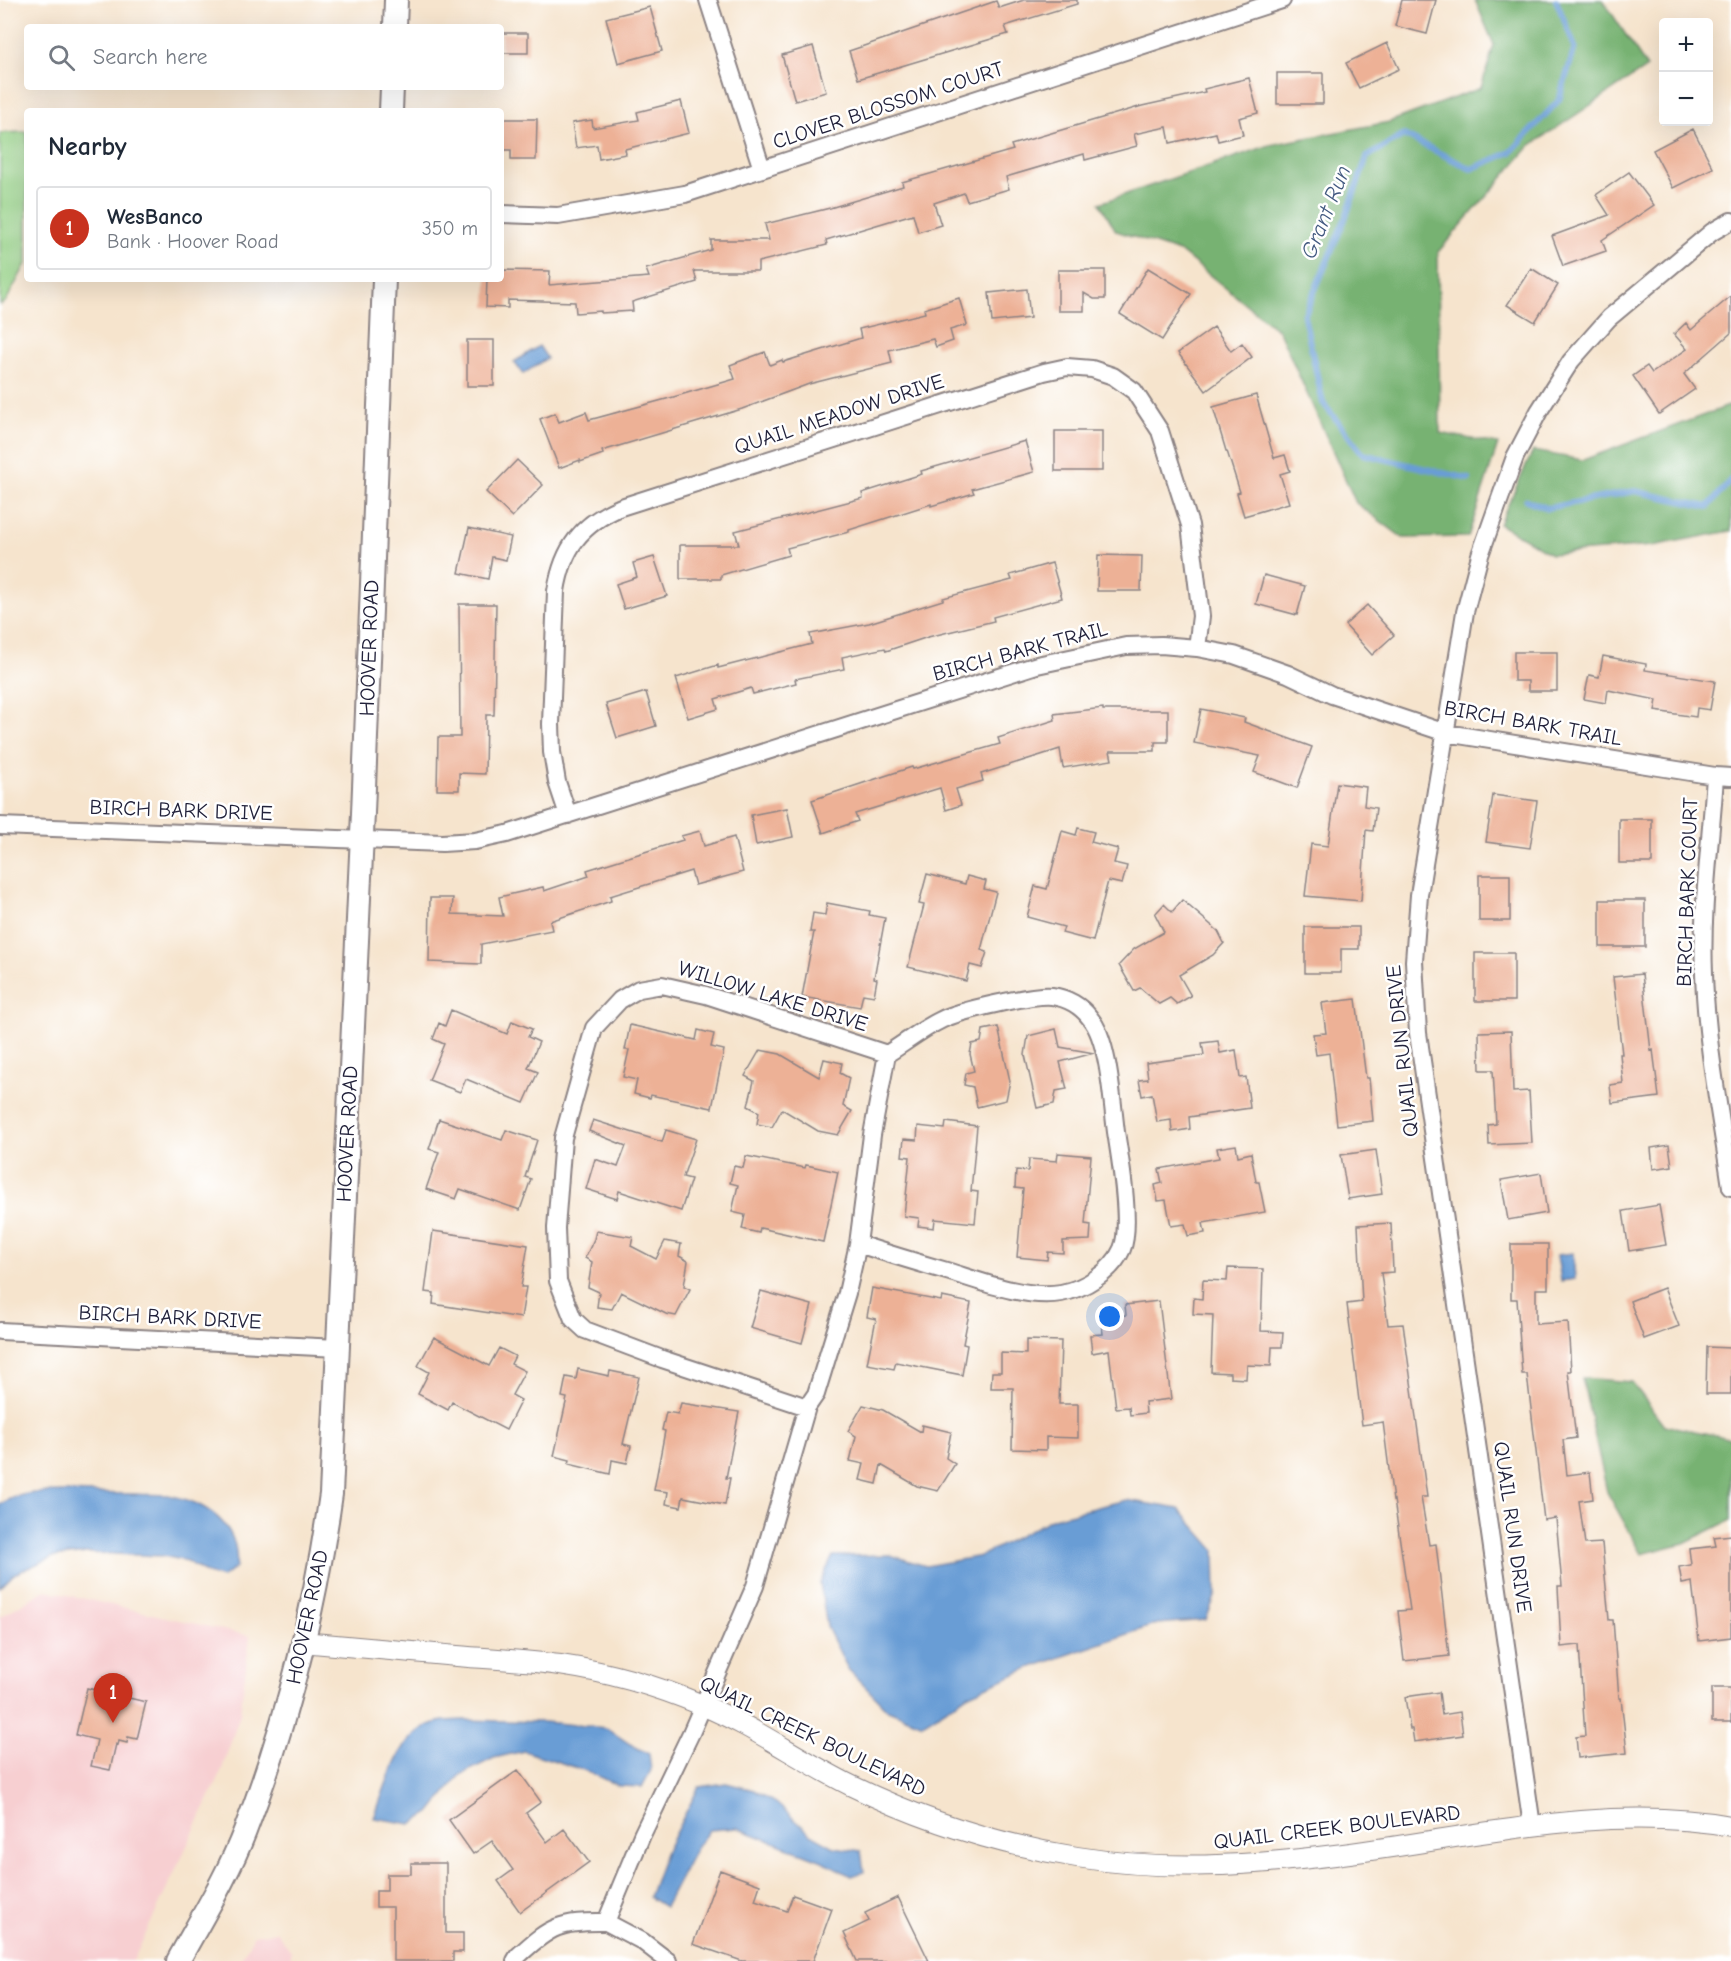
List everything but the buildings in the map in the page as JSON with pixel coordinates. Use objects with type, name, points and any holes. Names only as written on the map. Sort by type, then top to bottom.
[{"type":"main road","points":[[395,24],[396,0]]},
{"type":"main road","points":[[392,90],[392,108]]},
{"type":"main road","name":"HOOVER ROAD","points":[[178,1961],[245,1832],[288,1705],[325,1538],[331,1494],[384,282]]},
{"type":"street","points":[[708,0],[762,169]]},
{"type":"street","name":"CLOVER BLOSSOM COURT","points":[[504,214],[558,216],[674,196],[1282,0]]},
{"type":"street","name":"QUAIL RUN DRIVE","points":[[1532,1826],[1418,1033],[1414,961],[1419,895],[1465,612],[1479,555],[1515,457],[1539,411],[1570,361],[1609,318],[1712,232],[1731,221]]},
{"type":"street","name":"QUAIL MEADOW DRIVE","points":[[568,815],[557,782],[552,752],[556,591],[559,572],[566,555],[574,540],[588,525],[621,507],[1044,372],[1067,367],[1092,369],[1113,376],[1134,391],[1160,431],[1190,525],[1201,616],[1197,648]]},
{"type":"street","name":"BIRCH BARK TRAIL","points":[[361,839],[442,843],[476,841],[507,834],[1036,666],[1126,646],[1161,645],[1197,648],[1234,655],[1288,674],[1332,695],[1446,733],[1723,777]]},
{"type":"street","name":"BIRCH BARK COURT","points":[[1723,777],[1704,923],[1704,973],[1707,1023],[1731,1187]]},
{"type":"street","name":"BIRCH BARK DRIVE","points":[[0,826],[361,839]]},
{"type":"street","name":"WILLOW LAKE DRIVE","points":[[606,1923],[642,1835],[755,1586],[807,1407],[816,1394],[847,1293],[858,1244],[872,1135],[887,1054],[706,995],[662,985],[639,989],[620,1000],[594,1028],[563,1138],[556,1228],[558,1281],[573,1319],[585,1330],[651,1355],[807,1407]]},
{"type":"street","points":[[858,1244],[1026,1293],[1060,1293],[1088,1284],[1111,1266],[1122,1249],[1125,1228],[1123,1178],[1103,1041],[1091,1018],[1071,1001],[1050,996],[1025,999],[955,1015],[942,1019],[887,1054]]},
{"type":"street","name":"BIRCH BARK DRIVE","points":[[0,1331],[338,1348]]},
{"type":"street","name":"QUAIL CREEK BOULEVARD","points":[[302,1642],[559,1665],[639,1683],[702,1705],[763,1735],[850,1785],[919,1816],[1074,1857],[1134,1864],[1209,1867],[1333,1856],[1532,1826],[1593,1821],[1669,1819],[1731,1826]]},
{"type":"street","points":[[515,1961],[543,1934],[558,1926],[578,1922],[606,1923],[642,1941],[668,1961]]},
{"type":"shaded area","points":[[45,1590],[250,1636],[240,1714],[220,1775],[133,1961],[0,1961],[0,1617]]},
{"type":"shaded area","points":[[277,1932],[291,1951],[291,1961],[240,1961],[254,1935]]},
{"type":"green space","points":[[1475,0],[1603,0],[1647,67],[1530,146],[1438,252],[1440,433],[1498,444],[1468,537],[1403,538],[1356,503],[1279,331],[1182,253],[1116,231],[1100,203],[1270,145],[1389,122],[1481,88],[1494,45]]},
{"type":"green space","points":[[24,132],[24,268],[6,301],[0,305],[0,133]]},
{"type":"green space","points":[[1731,405],[1731,531],[1652,546],[1551,554],[1499,524],[1533,451],[1583,460]]},
{"type":"green space","points":[[1582,1378],[1632,1382],[1664,1425],[1731,1438],[1731,1520],[1684,1543],[1642,1554],[1607,1492]]},
{"type":"water","points":[[539,346],[547,358],[523,374],[514,362]]},
{"type":"water","points":[[1573,1253],[1575,1279],[1561,1281],[1557,1255]]},
{"type":"water","points":[[62,1492],[168,1495],[195,1503],[208,1510],[227,1528],[236,1552],[236,1567],[222,1578],[204,1572],[187,1561],[163,1556],[87,1553],[53,1557],[14,1574],[0,1588],[0,1505],[6,1500],[22,1495]]},
{"type":"water","points":[[1126,1500],[1179,1509],[1215,1550],[1216,1594],[1206,1620],[1157,1624],[1029,1668],[969,1694],[923,1724],[888,1710],[848,1669],[827,1627],[820,1583],[833,1556],[890,1555],[926,1566],[981,1556],[1053,1518]]},
{"type":"water","points":[[463,1720],[545,1722],[606,1728],[649,1754],[651,1770],[642,1787],[619,1786],[584,1770],[524,1751],[494,1758],[460,1775],[430,1813],[411,1824],[374,1818],[395,1762],[411,1738],[422,1729],[435,1723]]},
{"type":"water","points":[[726,1783],[754,1790],[776,1803],[811,1834],[834,1847],[861,1851],[864,1872],[851,1876],[825,1862],[737,1828],[709,1830],[696,1848],[665,1907],[649,1897],[665,1853],[699,1787]]},
{"type":"waterway","name":"Grant Run","points":[[1469,479],[1363,454],[1323,403],[1304,316],[1345,219],[1367,157],[1404,135],[1471,169],[1511,152],[1559,100],[1575,47],[1556,0]]},
{"type":"waterway","name":"Grant Run","points":[[1526,500],[1547,508],[1635,491],[1708,507],[1731,480]]},
{"type":"place","name":"WesBanco","points":[[113,1723]]}]
